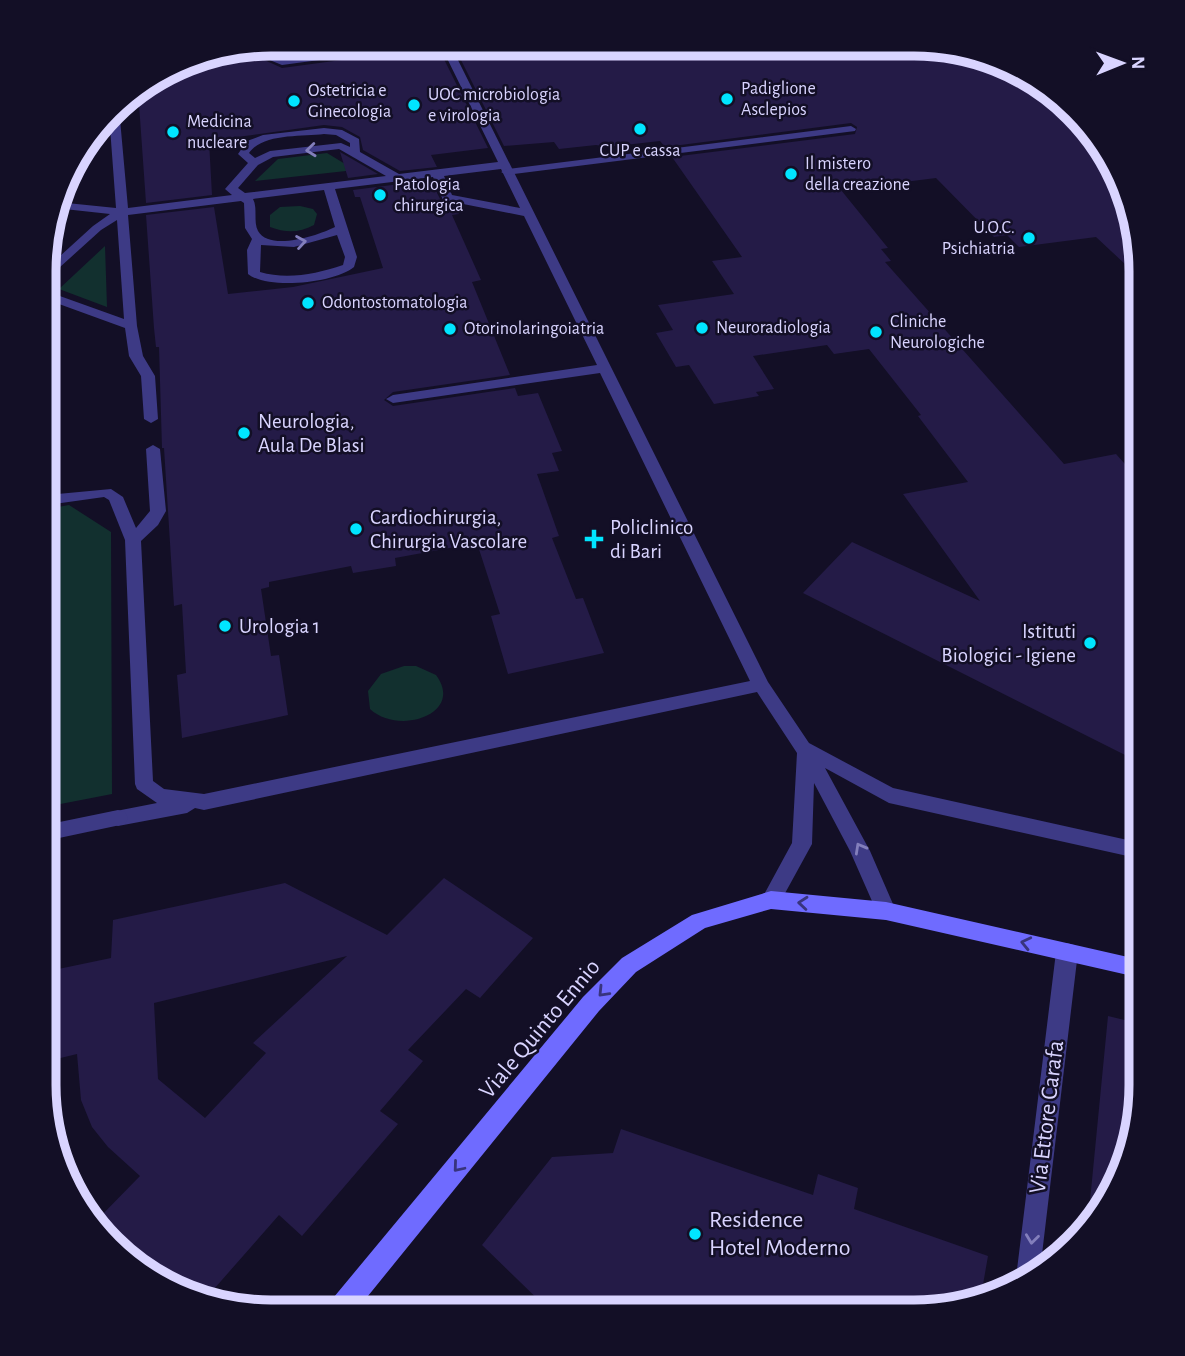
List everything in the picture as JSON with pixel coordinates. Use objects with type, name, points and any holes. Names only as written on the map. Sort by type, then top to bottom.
[{"type":"street","points":[[267,56],[282,62],[333,56]]},
{"type":"street","points":[[451,56],[761,685],[806,749],[865,858],[886,911]]},
{"type":"street","points":[[115,123],[121,212],[126,231],[131,326],[135,356],[148,376],[151,419]]},
{"type":"street","points":[[66,206],[121,212],[396,177],[505,169],[851,129]]},
{"type":"street","points":[[254,163],[243,155],[251,143],[263,138],[324,131],[338,132],[355,141],[356,154]]},
{"type":"street","points":[[341,228],[315,240],[288,244],[269,243],[258,238],[252,230],[250,202],[231,189],[254,163],[270,154],[341,146],[396,177]]},
{"type":"street","points":[[436,173],[447,198],[527,213]]},
{"type":"street","points":[[258,238],[253,250],[254,274],[282,279],[331,274],[348,267],[351,257],[328,185]]},
{"type":"street","points":[[56,266],[97,228],[121,212]]},
{"type":"street","points":[[56,299],[131,326]]},
{"type":"street","points":[[393,399],[606,368]]},
{"type":"street","points":[[133,540],[153,521],[159,511],[153,449]]},
{"type":"street","points":[[56,499],[106,492],[115,497],[133,540],[144,784],[159,796],[204,802]]},
{"type":"street","points":[[56,831],[761,685]]},
{"type":"street","points":[[806,749],[889,795],[1129,849]]},
{"type":"street","points":[[771,900],[802,844],[806,749]]},
{"type":"street","name":"Viale Quinto Ennio","points":[[348,1300],[591,1004],[629,965],[699,921],[771,900],[886,911],[1129,966]]},
{"type":"street","name":"Via Ettore Carafa","points":[[1028,1267],[1067,952]]},
{"type":"green space","points":[[327,153],[355,170],[255,181],[278,159]]},
{"type":"green space","points":[[300,206],[313,209],[317,214],[314,225],[292,231],[270,227],[270,215],[280,207]]},
{"type":"green space","points":[[105,246],[107,307],[59,289]]},
{"type":"green space","points":[[69,505],[111,532],[112,794],[56,805],[56,507]]},
{"type":"green space","points":[[404,666],[416,666],[436,675],[443,689],[442,701],[436,710],[425,717],[397,721],[382,717],[370,709],[368,691],[381,674]]},
{"type":"building","points":[[256,56],[282,68],[371,56],[442,56],[488,148],[431,155],[437,167],[400,171],[363,150],[360,137],[342,127],[324,125],[209,141],[212,195],[146,203],[139,101],[176,78],[215,63]]},
{"type":"building","points":[[459,56],[942,58],[997,72],[1034,92],[1056,109],[1093,151],[1107,176],[1125,229],[1129,268],[1096,237],[1019,247],[1007,235],[994,237],[936,178],[841,190],[888,248],[881,249],[891,261],[885,262],[1064,464],[1116,454],[1129,469],[1129,757],[803,593],[852,542],[980,601],[903,494],[968,482],[918,416],[921,415],[869,349],[834,354],[827,345],[753,356],[774,389],[756,392],[759,396],[714,404],[689,365],[676,367],[656,333],[673,330],[658,305],[734,294],[712,261],[742,257],[672,157],[855,134],[857,127],[851,123],[665,147],[660,141],[559,149],[554,142],[504,146]]},
{"type":"building","points":[[340,152],[378,174],[348,178]]},
{"type":"building","points":[[431,180],[441,201],[455,205],[459,214],[452,215],[481,280],[472,282],[510,375],[393,392],[384,400],[393,406],[515,388],[518,396],[538,393],[562,451],[552,453],[559,471],[537,474],[559,536],[552,538],[576,599],[583,598],[604,653],[508,674],[491,616],[500,614],[477,543],[395,558],[396,566],[353,573],[351,566],[269,582],[269,587],[261,589],[271,656],[279,655],[288,715],[182,738],[177,675],[186,673],[182,604],[174,606],[162,448],[159,347],[156,347],[154,328],[146,215],[214,207],[228,294],[293,287],[383,268],[360,197],[355,197],[353,190]]},
{"type":"building","points":[[444,878],[533,938],[480,998],[466,989],[408,1050],[423,1061],[380,1111],[398,1124],[302,1236],[279,1215],[212,1292],[188,1284],[140,1256],[101,1216],[140,1176],[108,1147],[92,1127],[81,1100],[77,1054],[56,1059],[56,969],[111,958],[113,920],[285,883],[387,935]],"holes":[[[347,956],[253,1043],[266,1053],[205,1118],[158,1079],[154,1003]]]},
{"type":"building","points":[[1108,1016],[1129,1021],[1129,1099],[1122,1141],[1113,1168],[1089,1210]]},
{"type":"building","points":[[621,1129],[813,1195],[818,1174],[858,1188],[854,1209],[988,1256],[982,1289],[928,1300],[539,1300],[482,1245],[552,1157],[613,1153]]},
{"type":"place","name":"Padiglione Asclepios","points":[[727,99]]},
{"type":"place","name":"Ostetricia e Ginecologia","points":[[294,101]]},
{"type":"place","name":"UOC microbiologia e virologia","points":[[414,105]]},
{"type":"place","name":"CUP e cassa","points":[[640,129]]},
{"type":"place","name":"Medicina nucleare","points":[[173,132]]},
{"type":"place","name":"Il mistero della creazione","points":[[791,174]]},
{"type":"place","name":"Patologia chirurgica","points":[[380,195]]},
{"type":"place","name":"U.O.C. Psichiatria","points":[[1029,238]]},
{"type":"place","name":"Odontostomatologia","points":[[308,303]]},
{"type":"place","name":"Neuroradiologia","points":[[702,328]]},
{"type":"place","name":"Otorinolaringoiatria","points":[[450,329]]},
{"type":"place","name":"Cliniche Neurologiche","points":[[876,332]]},
{"type":"place","name":"Neurologia, Aula De Blasi","points":[[244,433]]},
{"type":"place","name":"Cardiochirurgia, Chirurgia Vascolare","points":[[356,529]]},
{"type":"place","name":"Policlinico di Bari","points":[[594,539]]},
{"type":"place","name":"Urologia 1","points":[[225,626]]},
{"type":"place","name":"Istituti Biologici - Igiene","points":[[1090,643]]},
{"type":"place","name":"Residence Hotel Moderno","points":[[695,1234]]}]
